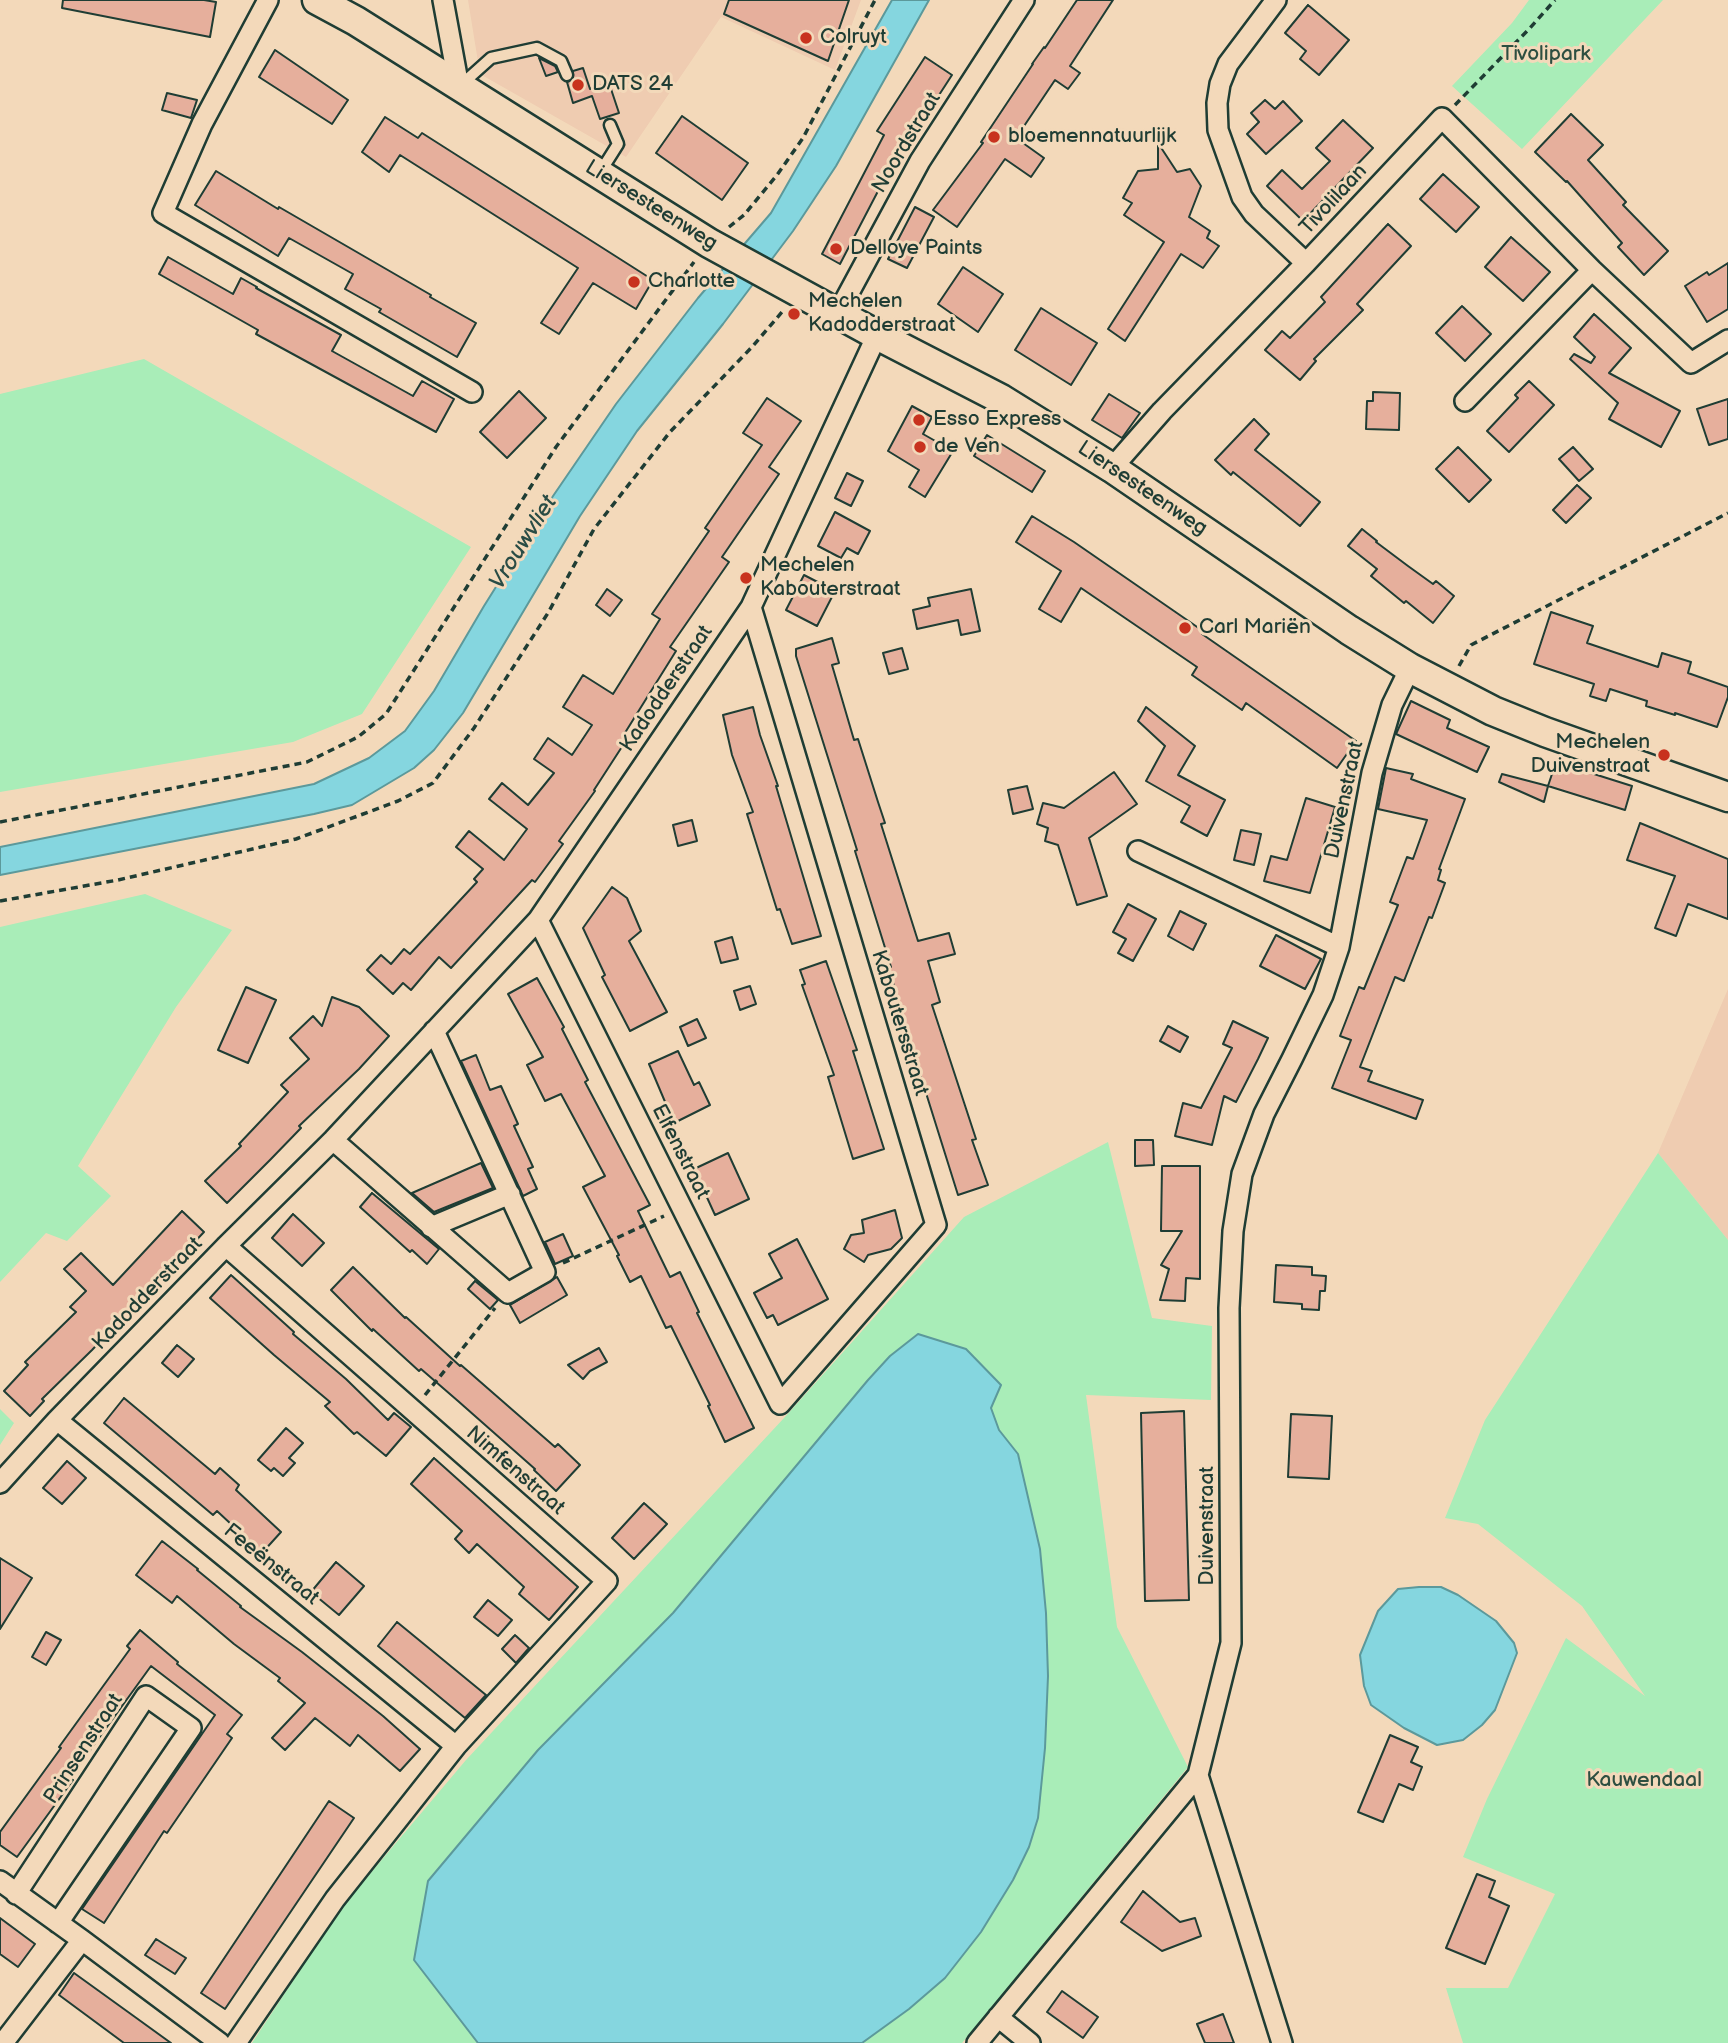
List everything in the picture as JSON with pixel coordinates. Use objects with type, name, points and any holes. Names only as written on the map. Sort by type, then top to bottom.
[{"type":"main road","name":"Liersesteenweg","points":[[317,0],[356,21],[715,246],[1001,399],[1112,468],[1349,630],[1410,668],[1493,711],[1728,797]]},
{"type":"street","points":[[268,0],[201,124],[163,213],[471,392]]},
{"type":"street","points":[[443,0],[459,87]]},
{"type":"street","name":"Noordstraat","points":[[838,313],[920,161],[1024,0]]},
{"type":"street","points":[[1276,0],[1228,64],[1219,94],[1218,130],[1242,197],[1254,214],[1306,263]]},
{"type":"street","points":[[1442,118],[1592,270],[1691,363],[1728,340]]},
{"type":"street","name":"Tivolilaan","points":[[1112,468],[1162,411],[1442,118]]},
{"type":"street","points":[[1465,401],[1592,270]]},
{"type":"street","name":"Kadodderstraat","points":[[0,1483],[57,1420],[333,1140],[538,920],[751,607],[877,335]]},
{"type":"street","name":"Kaboutersstraat","points":[[751,607],[936,1225],[780,1404]]},
{"type":"street","name":"Duivenstraat","points":[[977,2043],[1198,1774],[1231,1643],[1229,1308],[1233,1231],[1242,1174],[1264,1114],[1323,995],[1339,947],[1372,773],[1392,705],[1410,668]]},
{"type":"street","points":[[1138,851],[1339,947]]},
{"type":"street","name":"Elfenstraat","points":[[538,920],[780,1404]]},
{"type":"street","points":[[333,1140],[508,1293],[545,1272],[434,1031]]},
{"type":"street","points":[[431,1227],[510,1194]]},
{"type":"street","name":"Nimfenstraat","points":[[226,1246],[607,1581],[456,1746]]},
{"type":"street","name":"Feeënstraat","points":[[57,1420],[456,1746]]},
{"type":"street","name":"Prinsenstraat","points":[[16,1894],[146,1696],[191,1728],[58,1923]]},
{"type":"street","points":[[236,2043],[335,1899],[456,1746]]},
{"type":"street","points":[[1198,1774],[1282,2043]]},
{"type":"street","points":[[0,1881],[220,2043]]},
{"type":"street","points":[[3,2043],[82,1940]]},
{"type":"street","points":[[998,2017],[1030,2043]]},
{"type":"lane","points":[[459,87],[491,58],[537,48],[561,61],[567,75]]},
{"type":"lane","points":[[599,174],[618,144],[610,125]]},
{"type":"path","points":[[0,822],[307,762],[358,737],[386,714],[556,447],[715,246],[777,175],[825,96],[875,0]]},
{"type":"path","points":[[1442,118],[1555,0]]},
{"type":"path","points":[[0,901],[118,880],[296,839],[398,801],[433,783],[474,728],[548,613],[594,529],[670,432],[752,347],[790,287]]},
{"type":"path","points":[[1446,688],[1471,646],[1728,513]]},
{"type":"path","points":[[545,1272],[682,1208]]},
{"type":"path","points":[[412,1411],[508,1293]]},
{"type":"shaded area","points":[[468,0],[861,0],[835,70],[721,17],[626,157],[480,74]]},
{"type":"shaded area","points":[[1728,989],[1728,1240],[1658,1153]]},
{"type":"green space","name":"Tivolipark","points":[[1529,0],[1663,0],[1522,149],[1452,86],[1512,23]]},
{"type":"green space","points":[[144,359],[471,547],[362,714],[293,742],[0,792],[0,394]]},
{"type":"green space","points":[[145,894],[232,930],[176,1007],[78,1166],[111,1196],[67,1241],[46,1233],[0,1282],[0,927]]},
{"type":"green space","points":[[1108,1142],[1152,1318],[1212,1326],[1211,1400],[1086,1395],[1117,1627],[1188,1767],[962,2043],[862,2043],[945,1978],[981,1932],[1013,1880],[1029,1847],[1038,1818],[1045,1748],[1048,1676],[1046,1613],[1018,1454],[999,1430],[991,1408],[890,1356],[673,1613],[538,1750],[414,1960],[478,2043],[252,2043],[341,1908],[466,1760],[784,1418],[964,1217]]},
{"type":"green space","name":"Kauwendaal","points":[[1658,1153],[1728,1240],[1728,2043],[1463,2043],[1446,1988],[1508,1988],[1555,1894],[1463,1857],[1487,1799],[1566,1638],[1645,1696],[1582,1606],[1478,1524],[1445,1518],[1485,1420]]},
{"type":"green space","points":[[0,1409],[14,1423],[0,1445]]},
{"type":"water","name":"Vrouwvliet","points":[[892,0],[929,0],[836,166],[793,231],[637,431],[580,516],[463,713],[434,750],[414,768],[352,805],[0,875],[0,847],[314,784],[369,758],[405,731],[434,691],[551,499],[616,404],[698,298],[771,213]]},
{"type":"water","points":[[918,1334],[966,1349],[1001,1385],[991,1408],[999,1430],[1018,1454],[1040,1549],[1048,1676],[1038,1818],[1029,1847],[1013,1880],[981,1932],[945,1978],[909,2009],[862,2043],[478,2043],[414,1960],[428,1881],[538,1750],[673,1613],[868,1380],[890,1356]]},
{"type":"water","points":[[1441,1587],[1458,1595],[1496,1621],[1514,1643],[1517,1653],[1495,1710],[1463,1740],[1437,1745],[1404,1728],[1371,1705],[1364,1686],[1360,1655],[1378,1611],[1398,1589]]},
{"type":"building","points":[[63,0],[216,2],[210,37],[62,8]]},
{"type":"building","name":"Colruyt","points":[[729,0],[849,0],[828,61],[724,14]]},
{"type":"building","points":[[1077,0],[1113,0],[1070,66],[1080,73],[1068,89],[1055,80],[1016,138],[1044,158],[1031,177],[1005,159],[957,227],[933,210],[983,143],[981,142],[1032,64]]},
{"type":"building","points":[[1308,5],[1349,40],[1319,75],[1300,59],[1306,51],[1285,33]]},
{"type":"building","points":[[275,50],[348,100],[332,124],[259,77]]},
{"type":"building","points":[[925,57],[952,75],[904,149],[901,147],[840,264],[822,254],[884,135],[877,131]]},
{"type":"building","points":[[539,58],[555,66],[558,72],[546,76]]},
{"type":"building","points":[[583,68],[590,89],[609,83],[619,113],[600,119],[592,96],[573,103],[567,82],[573,79],[573,71]]},
{"type":"building","points":[[167,93],[197,100],[191,118],[162,110]]},
{"type":"building","points":[[1265,100],[1275,109],[1283,101],[1302,121],[1266,154],[1247,134],[1259,122],[1251,113]]},
{"type":"building","points":[[1571,114],[1603,145],[1588,160],[1626,202],[1623,205],[1668,251],[1644,275],[1618,247],[1622,243],[1567,181],[1535,152]]},
{"type":"building","points":[[682,116],[748,163],[722,200],[656,153]]},
{"type":"building","points":[[385,117],[418,138],[422,133],[653,280],[636,309],[593,283],[559,334],[541,323],[578,268],[400,155],[389,172],[362,152]]},
{"type":"building","points":[[1343,120],[1373,148],[1303,221],[1267,186],[1282,170],[1302,189],[1330,161],[1316,148]]},
{"type":"building","points":[[1158,143],[1177,172],[1190,169],[1201,186],[1189,217],[1210,231],[1207,238],[1219,246],[1203,268],[1181,254],[1125,341],[1108,329],[1164,242],[1124,215],[1132,203],[1123,198],[1138,171],[1158,169]]},
{"type":"building","points":[[216,171],[476,323],[457,357],[345,289],[353,274],[289,238],[278,256],[195,205]]},
{"type":"building","points":[[1443,174],[1479,207],[1456,232],[1420,199]]},
{"type":"building","points":[[915,207],[934,217],[907,268],[888,259]]},
{"type":"building","points":[[1388,224],[1411,246],[1357,304],[1363,310],[1314,359],[1316,361],[1300,380],[1265,350],[1282,331],[1290,338],[1325,302],[1321,297]]},
{"type":"building","points":[[1511,237],[1550,272],[1523,301],[1485,267]]},
{"type":"building","points":[[168,257],[233,294],[241,278],[257,287],[341,335],[332,351],[413,396],[422,381],[454,399],[436,432],[256,334],[258,330],[159,274]]},
{"type":"building","points":[[1728,263],[1728,309],[1707,322],[1685,286]]},
{"type":"building","points":[[963,267],[1003,294],[978,332],[938,304]]},
{"type":"building","points":[[1462,306],[1491,334],[1465,361],[1436,333]]},
{"type":"building","points":[[1041,308],[1097,343],[1071,385],[1015,350]]},
{"type":"building","points":[[1594,314],[1631,348],[1609,373],[1680,411],[1661,447],[1609,419],[1618,403],[1570,359],[1574,354],[1591,363],[1595,357],[1574,337]]},
{"type":"building","points":[[1529,381],[1554,405],[1509,452],[1487,431],[1518,398],[1515,395]]},
{"type":"building","points":[[519,391],[546,418],[507,458],[480,432]]},
{"type":"building","points":[[1373,392],[1400,393],[1399,430],[1366,429],[1367,401],[1373,401]]},
{"type":"building","points":[[1109,394],[1140,413],[1122,438],[1092,420]]},
{"type":"building","points":[[767,398],[801,421],[769,467],[779,474],[722,557],[729,562],[670,647],[676,651],[623,736],[627,739],[595,791],[559,841],[563,844],[535,882],[532,880],[451,968],[439,957],[411,990],[403,983],[393,994],[367,970],[381,955],[391,964],[404,949],[410,954],[477,882],[474,879],[483,869],[456,847],[469,831],[504,860],[527,829],[489,799],[502,783],[528,805],[554,773],[534,759],[548,738],[572,755],[592,725],[563,707],[583,675],[613,694],[660,619],[652,614],[709,531],[705,528],[762,445],[743,433]]},
{"type":"building","points":[[1728,399],[1728,439],[1709,445],[1697,409]]},
{"type":"building","points":[[912,406],[932,417],[923,434],[953,451],[925,497],[909,487],[919,470],[888,451]]},
{"type":"building","points":[[1254,419],[1269,434],[1255,450],[1320,502],[1300,526],[1215,460]]},
{"type":"building","points":[[987,435],[1045,471],[1032,492],[974,456]]},
{"type":"building","points":[[1458,447],[1491,480],[1469,502],[1436,469]]},
{"type":"building","points":[[1573,447],[1593,469],[1579,481],[1559,459]]},
{"type":"building","points":[[847,473],[863,481],[851,506],[835,498]]},
{"type":"building","points":[[1577,485],[1591,498],[1566,523],[1553,510]]},
{"type":"building","points":[[835,512],[870,531],[858,554],[847,548],[841,558],[818,546]]},
{"type":"building","points":[[1032,516],[1203,631],[1202,634],[1356,741],[1337,768],[1246,703],[1242,710],[1192,675],[1197,667],[1081,588],[1061,622],[1039,609],[1061,571],[1016,542]]},
{"type":"building","points":[[1362,529],[1408,566],[1433,584],[1436,581],[1454,596],[1433,623],[1371,576],[1377,569],[1348,546]]},
{"type":"building","points":[[804,575],[835,591],[817,626],[786,610]]},
{"type":"building","points":[[607,589],[622,600],[610,616],[596,605]]},
{"type":"building","points":[[971,589],[980,631],[961,635],[958,620],[917,629],[913,610],[930,606],[928,598]]},
{"type":"building","points":[[1551,612],[1593,626],[1587,643],[1658,667],[1662,653],[1691,662],[1688,673],[1728,687],[1728,697],[1717,727],[1646,706],[1647,701],[1610,689],[1606,701],[1590,696],[1594,684],[1534,664]]},
{"type":"building","points":[[832,638],[839,663],[832,665],[854,740],[858,739],[885,823],[881,824],[918,941],[949,933],[955,954],[928,961],[940,1002],[932,1005],[976,1139],[972,1140],[988,1185],[958,1195],[900,1010],[891,967],[855,851],[857,850],[796,656],[796,649]]},
{"type":"building","points":[[902,648],[908,669],[889,674],[883,653]]},
{"type":"building","points":[[1411,701],[1450,720],[1447,728],[1489,747],[1477,772],[1396,734]]},
{"type":"building","points":[[753,707],[821,936],[792,944],[780,909],[777,910],[747,814],[753,812],[732,755],[723,715]]},
{"type":"building","points":[[1146,707],[1195,746],[1178,775],[1225,800],[1207,836],[1181,822],[1190,806],[1146,781],[1165,746],[1138,721]]},
{"type":"building","points":[[1556,762],[1632,786],[1625,810],[1548,786]]},
{"type":"building","points":[[1386,768],[1413,774],[1411,779],[1465,799],[1439,869],[1438,880],[1445,883],[1432,918],[1429,917],[1404,981],[1395,977],[1360,1067],[1372,1071],[1368,1081],[1423,1100],[1416,1119],[1332,1088],[1351,1040],[1340,1036],[1359,987],[1364,989],[1398,905],[1390,902],[1407,857],[1413,859],[1427,820],[1378,809]]},
{"type":"building","points":[[1114,772],[1137,804],[1089,838],[1107,896],[1077,905],[1058,845],[1045,841],[1048,828],[1037,824],[1043,803],[1064,808]]},
{"type":"building","points":[[1502,774],[1548,786],[1544,802],[1499,782]]},
{"type":"building","points":[[1027,786],[1033,809],[1013,814],[1008,790]]},
{"type":"building","points":[[1306,798],[1335,807],[1310,893],[1264,881],[1271,856],[1287,860]]},
{"type":"building","points":[[692,820],[697,841],[678,846],[673,825]]},
{"type":"building","points":[[1640,823],[1728,859],[1728,919],[1688,904],[1676,936],[1655,928],[1675,876],[1627,860]]},
{"type":"building","points":[[1241,830],[1261,834],[1254,865],[1234,860]]},
{"type":"building","points":[[612,887],[627,898],[641,931],[629,941],[667,1012],[630,1031],[602,977],[605,975],[583,928]]},
{"type":"building","points":[[1128,904],[1156,919],[1133,961],[1118,953],[1126,939],[1113,932]]},
{"type":"building","points":[[1180,911],[1206,924],[1193,950],[1168,936]]},
{"type":"building","points":[[1276,935],[1321,959],[1305,989],[1260,966]]},
{"type":"building","points":[[732,937],[738,959],[721,963],[715,942]]},
{"type":"building","points":[[826,961],[857,1050],[853,1051],[884,1149],[853,1159],[828,1077],[834,1075],[802,985],[805,984],[800,970]]},
{"type":"building","points":[[537,978],[564,1027],[562,1029],[588,1080],[585,1082],[650,1205],[638,1211],[670,1277],[680,1272],[699,1312],[697,1313],[754,1428],[725,1442],[671,1326],[666,1328],[641,1276],[630,1282],[617,1256],[619,1255],[583,1187],[605,1176],[561,1094],[545,1101],[527,1065],[543,1057],[508,994]]},
{"type":"building","points":[[750,986],[756,1004],[740,1010],[734,991]]},
{"type":"building","points":[[246,987],[276,1000],[248,1063],[218,1050]]},
{"type":"building","points":[[332,997],[359,1007],[389,1036],[227,1203],[205,1181],[241,1146],[239,1144],[288,1092],[281,1085],[309,1059],[290,1038],[313,1016],[322,1026]]},
{"type":"building","points":[[697,1019],[706,1038],[688,1046],[680,1027]]},
{"type":"building","points":[[1233,1021],[1268,1038],[1258,1059],[1236,1102],[1224,1096],[1212,1145],[1175,1136],[1183,1103],[1201,1108],[1232,1048],[1223,1044]]},
{"type":"building","points":[[1168,1026],[1188,1037],[1180,1052],[1160,1041]]},
{"type":"building","points":[[678,1051],[694,1085],[699,1082],[710,1105],[674,1123],[649,1064]]},
{"type":"building","points":[[476,1055],[490,1090],[501,1086],[518,1124],[514,1126],[533,1167],[528,1169],[537,1189],[523,1196],[461,1061]]},
{"type":"building","points":[[1135,1140],[1153,1140],[1154,1165],[1135,1166]]},
{"type":"building","points":[[728,1153],[749,1199],[715,1215],[694,1169]]},
{"type":"building","points":[[481,1163],[493,1188],[434,1212],[412,1193]]},
{"type":"building","points":[[1162,1166],[1200,1166],[1200,1279],[1186,1278],[1185,1301],[1160,1300],[1169,1269],[1161,1265],[1182,1231],[1161,1231]]},
{"type":"building","points":[[372,1193],[439,1249],[427,1264],[360,1207]]},
{"type":"building","points":[[895,1210],[902,1238],[891,1249],[868,1255],[864,1262],[844,1249],[851,1235],[864,1233],[862,1220]]},
{"type":"building","points":[[182,1211],[204,1232],[42,1399],[44,1401],[30,1416],[4,1391],[28,1365],[25,1362],[76,1312],[70,1307],[86,1291],[64,1269],[81,1253],[113,1285]]},
{"type":"building","points":[[293,1214],[324,1243],[302,1266],[272,1238]]},
{"type":"building","points":[[563,1234],[573,1256],[555,1264],[545,1242]]},
{"type":"building","points":[[797,1239],[828,1299],[778,1325],[773,1315],[767,1318],[754,1293],[782,1278],[769,1254]]},
{"type":"building","points":[[1276,1265],[1312,1267],[1312,1275],[1326,1276],[1325,1291],[1320,1291],[1319,1310],[1302,1309],[1302,1304],[1274,1302]]},
{"type":"building","points":[[353,1267],[405,1318],[460,1366],[555,1447],[558,1444],[580,1465],[556,1491],[458,1401],[421,1369],[419,1371],[373,1329],[372,1331],[331,1290]]},
{"type":"building","points":[[231,1275],[388,1420],[394,1413],[411,1427],[386,1456],[357,1432],[354,1434],[325,1406],[330,1402],[210,1298]]},
{"type":"building","points":[[557,1277],[567,1295],[520,1323],[510,1305]]},
{"type":"building","points":[[475,1281],[498,1300],[490,1309],[468,1289]]},
{"type":"building","points":[[177,1345],[194,1359],[178,1377],[162,1363]]},
{"type":"building","points":[[599,1348],[607,1362],[590,1371],[583,1379],[568,1365]]},
{"type":"building","points":[[124,1398],[215,1474],[220,1468],[239,1485],[236,1490],[281,1532],[262,1553],[217,1511],[213,1515],[104,1423]]},
{"type":"building","points":[[1184,1411],[1189,1600],[1145,1601],[1141,1413]]},
{"type":"building","points":[[1291,1414],[1332,1416],[1329,1479],[1288,1477]]},
{"type":"building","points":[[286,1428],[303,1443],[289,1458],[295,1463],[283,1476],[274,1468],[271,1471],[258,1460]]},
{"type":"building","points":[[434,1458],[578,1587],[549,1620],[519,1594],[524,1587],[477,1544],[469,1553],[455,1539],[462,1531],[411,1484]]},
{"type":"building","points":[[67,1461],[86,1478],[62,1504],[43,1488]]},
{"type":"building","points":[[644,1503],[667,1524],[634,1559],[612,1538]]},
{"type":"building","points":[[162,1541],[240,1607],[383,1716],[420,1749],[400,1771],[358,1735],[350,1746],[315,1718],[285,1750],[272,1738],[305,1703],[278,1681],[280,1678],[177,1596],[172,1603],[136,1575]]},
{"type":"building","points":[[0,1558],[32,1578],[0,1629]]},
{"type":"building","points":[[336,1562],[364,1586],[339,1615],[311,1592]]},
{"type":"building","points":[[488,1600],[512,1620],[498,1636],[474,1617]]},
{"type":"building","points":[[397,1622],[486,1695],[465,1718],[378,1646]]},
{"type":"building","points":[[140,1630],[178,1662],[177,1664],[242,1715],[227,1734],[232,1738],[167,1833],[164,1831],[104,1923],[82,1909],[215,1715],[151,1666],[17,1857],[0,1845],[0,1832],[130,1649],[127,1646]]},
{"type":"building","points":[[46,1632],[61,1640],[46,1665],[32,1657]]},
{"type":"building","points":[[515,1635],[529,1648],[516,1663],[502,1649]]},
{"type":"building","points":[[1390,1735],[1418,1747],[1411,1762],[1422,1767],[1413,1790],[1399,1784],[1383,1822],[1358,1812]]},
{"type":"building","points":[[329,1801],[354,1818],[225,2009],[201,1993]]},
{"type":"building","points":[[1477,1874],[1495,1881],[1489,1897],[1509,1906],[1485,1964],[1446,1948]]},
{"type":"building","points":[[1143,1891],[1180,1922],[1195,1918],[1201,1936],[1162,1951],[1121,1922]]},
{"type":"building","points":[[0,1918],[35,1944],[18,1967],[0,1954]]},
{"type":"building","points":[[156,1939],[186,1958],[175,1974],[145,1955]]},
{"type":"building","points":[[74,1973],[171,2043],[124,2043],[59,1995]]},
{"type":"building","points":[[1062,1991],[1098,2017],[1083,2038],[1047,2012]]},
{"type":"building","points":[[1223,2014],[1234,2043],[1205,2043],[1197,2024]]},
{"type":"place","name":"Colruyt","points":[[806,38]]},
{"type":"place","name":"DATS 24","points":[[578,85]]},
{"type":"place","name":"bloemennatuurlijk","points":[[994,137]]},
{"type":"place","name":"Delloye Paints","points":[[836,249]]},
{"type":"place","name":"Charlotte","points":[[634,282]]},
{"type":"place","name":"Mechelen Kadodderstraat","points":[[794,314]]},
{"type":"place","name":"Esso Express","points":[[919,420]]},
{"type":"place","name":"de Ven","points":[[920,447]]},
{"type":"place","name":"Mechelen Kabouterstraat","points":[[746,578]]},
{"type":"place","name":"Carl Mariën","points":[[1185,628]]},
{"type":"place","name":"Mechelen Duivenstraat","points":[[1664,755]]}]
